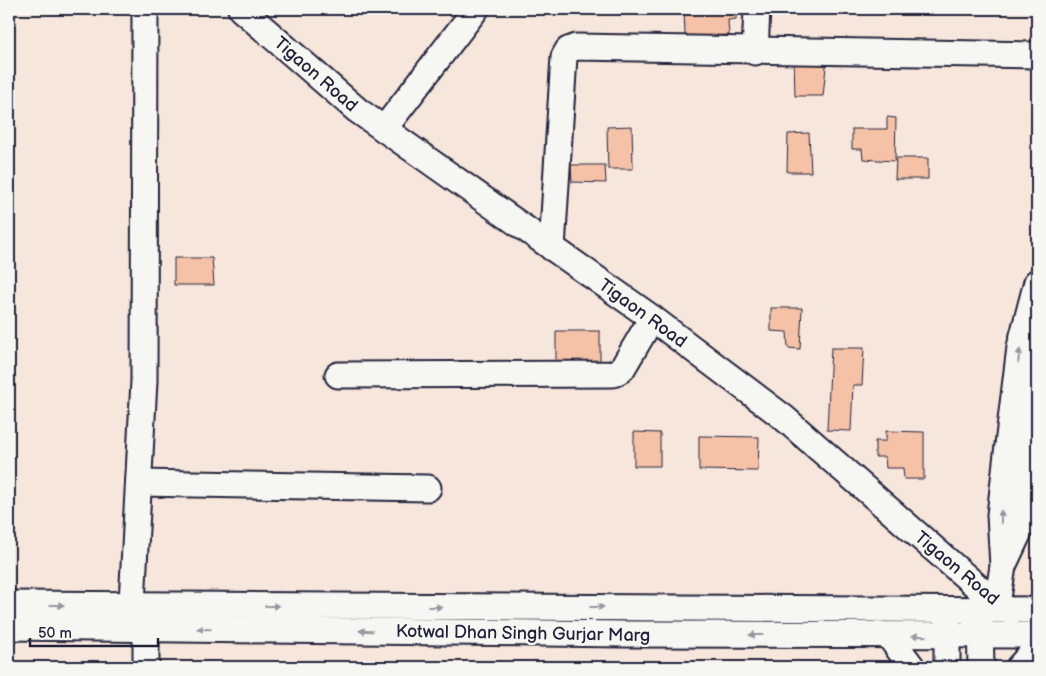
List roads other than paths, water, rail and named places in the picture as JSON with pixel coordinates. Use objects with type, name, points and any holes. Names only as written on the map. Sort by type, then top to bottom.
[{"type":"street","points":[[145,9],[144,380],[139,483],[136,621],[146,667]]},
{"type":"street","name":"Tigaon Road","points":[[241,9],[357,110],[652,318],[783,417],[995,607],[1037,626]]},
{"type":"street","points":[[755,52],[757,9]]},
{"type":"street","points":[[384,129],[466,13]]},
{"type":"street","points":[[552,248],[565,52],[576,47],[755,52],[1037,55]]},
{"type":"street","points":[[1003,566],[1000,515],[1008,445],[1020,347],[1037,282]]},
{"type":"street","points":[[338,375],[614,374],[622,369],[652,318]]},
{"type":"street","points":[[980,667],[980,636],[995,607],[1003,566],[1020,530],[1037,351]]},
{"type":"street","points":[[139,483],[428,488]]},
{"type":"street","name":"Kotwal Dhan Singh Gurjar Marg","points":[[9,604],[136,621],[889,636],[1037,635]]},
{"type":"street","name":"Kotwal Dhan Singh Gurjar Marg","points":[[9,626],[136,621],[995,607],[1037,610]]},
{"type":"street","points":[[947,667],[948,609]]},
{"type":"street","points":[[889,636],[912,667]]},
{"type":"street","points":[[1019,667],[1037,647]]}]
